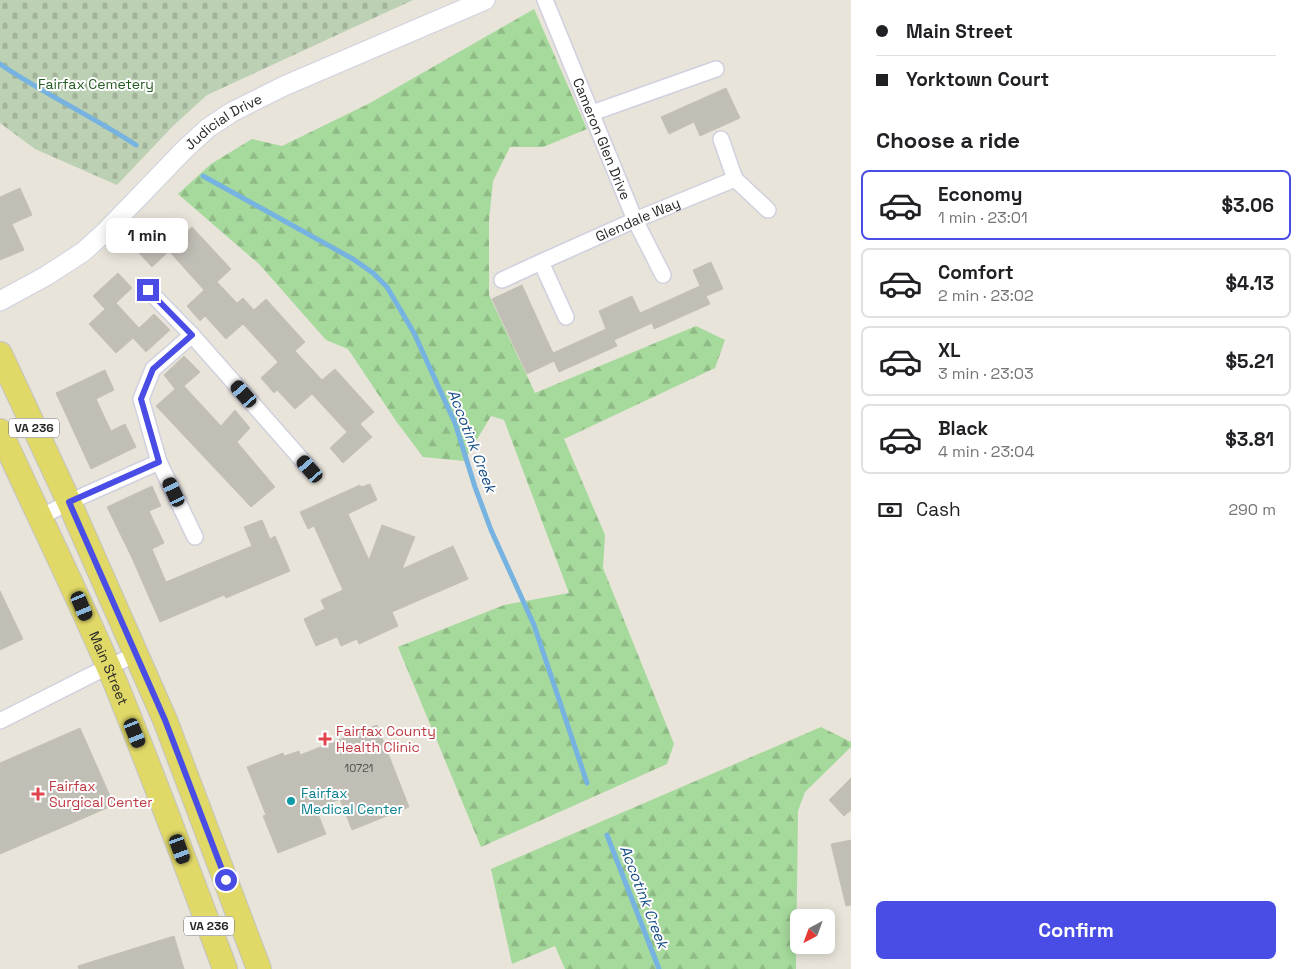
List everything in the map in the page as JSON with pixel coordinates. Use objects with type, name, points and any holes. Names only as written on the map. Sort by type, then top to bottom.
[{"type":"main road","name":"VA 236","points":[[0,354],[137,654],[182,762],[259,969]]},
{"type":"main road","name":"Main Street","points":[[0,431],[108,667],[174,833],[225,969]]},
{"type":"street","name":"Judicial Drive","points":[[0,301],[53,272],[82,252],[105,232],[186,148],[208,128],[232,112],[284,86],[485,0]]},
{"type":"street","name":"Cameron Glen Drive","points":[[545,0],[635,220],[662,275]]},
{"type":"street","points":[[592,113],[716,69]]},
{"type":"street","points":[[721,139],[735,180],[768,210]]},
{"type":"street","name":"Glendale Way","points":[[502,280],[635,220],[735,180]]},
{"type":"street","points":[[541,262],[566,317]]},
{"type":"street","points":[[148,290],[192,335],[310,469]]},
{"type":"street","points":[[192,335],[153,369],[141,399],[159,462],[195,537]]},
{"type":"street","points":[[41,517],[69,502],[159,462]]},
{"type":"street","points":[[0,721],[137,654]]},
{"type":"green space","name":"Fairfax Cemetery","points":[[0,0],[413,0],[207,95],[173,126],[117,185],[35,149],[0,123]]},
{"type":"green space","points":[[534,9],[587,129],[543,147],[510,147],[493,181],[489,220],[489,295],[535,393],[696,326],[725,340],[715,368],[564,439],[605,535],[603,568],[674,744],[667,764],[481,847],[398,647],[504,605],[569,593],[504,420],[491,416],[464,461],[423,457],[396,421],[348,349],[326,340],[260,265],[178,194],[211,164],[252,139],[282,146],[370,103]]},
{"type":"green space","points":[[821,727],[851,742],[851,747],[805,792],[798,811],[797,909],[790,909],[790,954],[796,954],[796,969],[565,969],[555,946],[512,964],[491,869]]},
{"type":"building","points":[[726,88],[740,118],[700,136],[694,122],[669,134],[661,117]]},
{"type":"building","points":[[20,188],[32,215],[12,224],[24,250],[0,260],[0,197]]},
{"type":"building","points":[[168,226],[180,238],[192,227],[231,269],[217,282],[237,303],[243,298],[254,310],[266,299],[305,342],[295,351],[322,380],[335,369],[374,412],[360,424],[372,437],[343,463],[330,448],[347,432],[312,394],[295,409],[277,390],[274,393],[261,378],[278,362],[243,324],[226,339],[205,316],[200,321],[187,306],[204,290],[169,251],[152,267],[139,253]]},
{"type":"building","points":[[711,262],[723,289],[706,296],[710,304],[654,329],[652,323],[614,340],[617,346],[559,372],[554,361],[527,374],[492,299],[522,285],[553,353],[606,329],[599,311],[632,296],[640,313],[700,286],[693,270]]},
{"type":"building","points":[[118,273],[132,288],[116,303],[139,328],[154,314],[170,330],[146,352],[133,338],[116,353],[89,324],[105,309],[93,296]]},
{"type":"building","points":[[184,356],[200,372],[184,386],[221,426],[235,410],[250,428],[237,442],[275,487],[251,507],[156,406],[175,389],[164,375]]},
{"type":"building","points":[[105,370],[114,390],[96,399],[111,431],[125,424],[136,447],[91,469],[56,393]]},
{"type":"building","points":[[370,484],[377,500],[348,514],[369,560],[382,525],[415,537],[402,569],[453,546],[468,579],[392,612],[398,626],[359,644],[357,639],[341,646],[337,637],[316,646],[304,619],[325,609],[321,600],[343,590],[314,526],[308,529],[300,512],[360,485],[361,487]]},
{"type":"building","points":[[152,486],[161,506],[149,511],[164,543],[152,549],[166,582],[252,546],[244,527],[262,520],[270,539],[275,536],[290,571],[226,598],[224,595],[160,622],[107,507]]},
{"type":"building","points":[[0,591],[23,639],[0,650]]},
{"type":"building","points":[[377,725],[409,807],[352,830],[340,799],[316,809],[326,834],[278,853],[263,816],[266,815],[247,767],[283,753],[284,756],[299,751],[300,755]]},
{"type":"building","points":[[80,728],[114,805],[0,854],[0,763]]},
{"type":"building","points":[[851,778],[851,810],[844,816],[829,800]]},
{"type":"building","points":[[851,840],[851,905],[846,906],[831,844]]},
{"type":"building","points":[[174,936],[184,969],[79,969],[78,966]]},
{"type":"waterway","name":"Accotink Creek","points":[[0,64],[136,145]]},
{"type":"waterway","name":"Accotink Creek","points":[[203,176],[353,259],[373,273],[387,287],[414,333],[455,423],[491,530],[534,625],[587,783]]},
{"type":"waterway","name":"Accotink Creek","points":[[607,835],[659,969]]},
{"type":"place","name":"Fairfax County Health Clinic","points":[[325,739]]},
{"type":"place","name":"Fairfax Surgical Center","points":[[38,794]]},
{"type":"place","name":"Fairfax Medical Center","points":[[291,801]]},
{"type":"route","points":[[148,290],[192,335],[153,369],[141,399],[159,462],[69,502],[142,664],[186,772],[226,880]]}]
